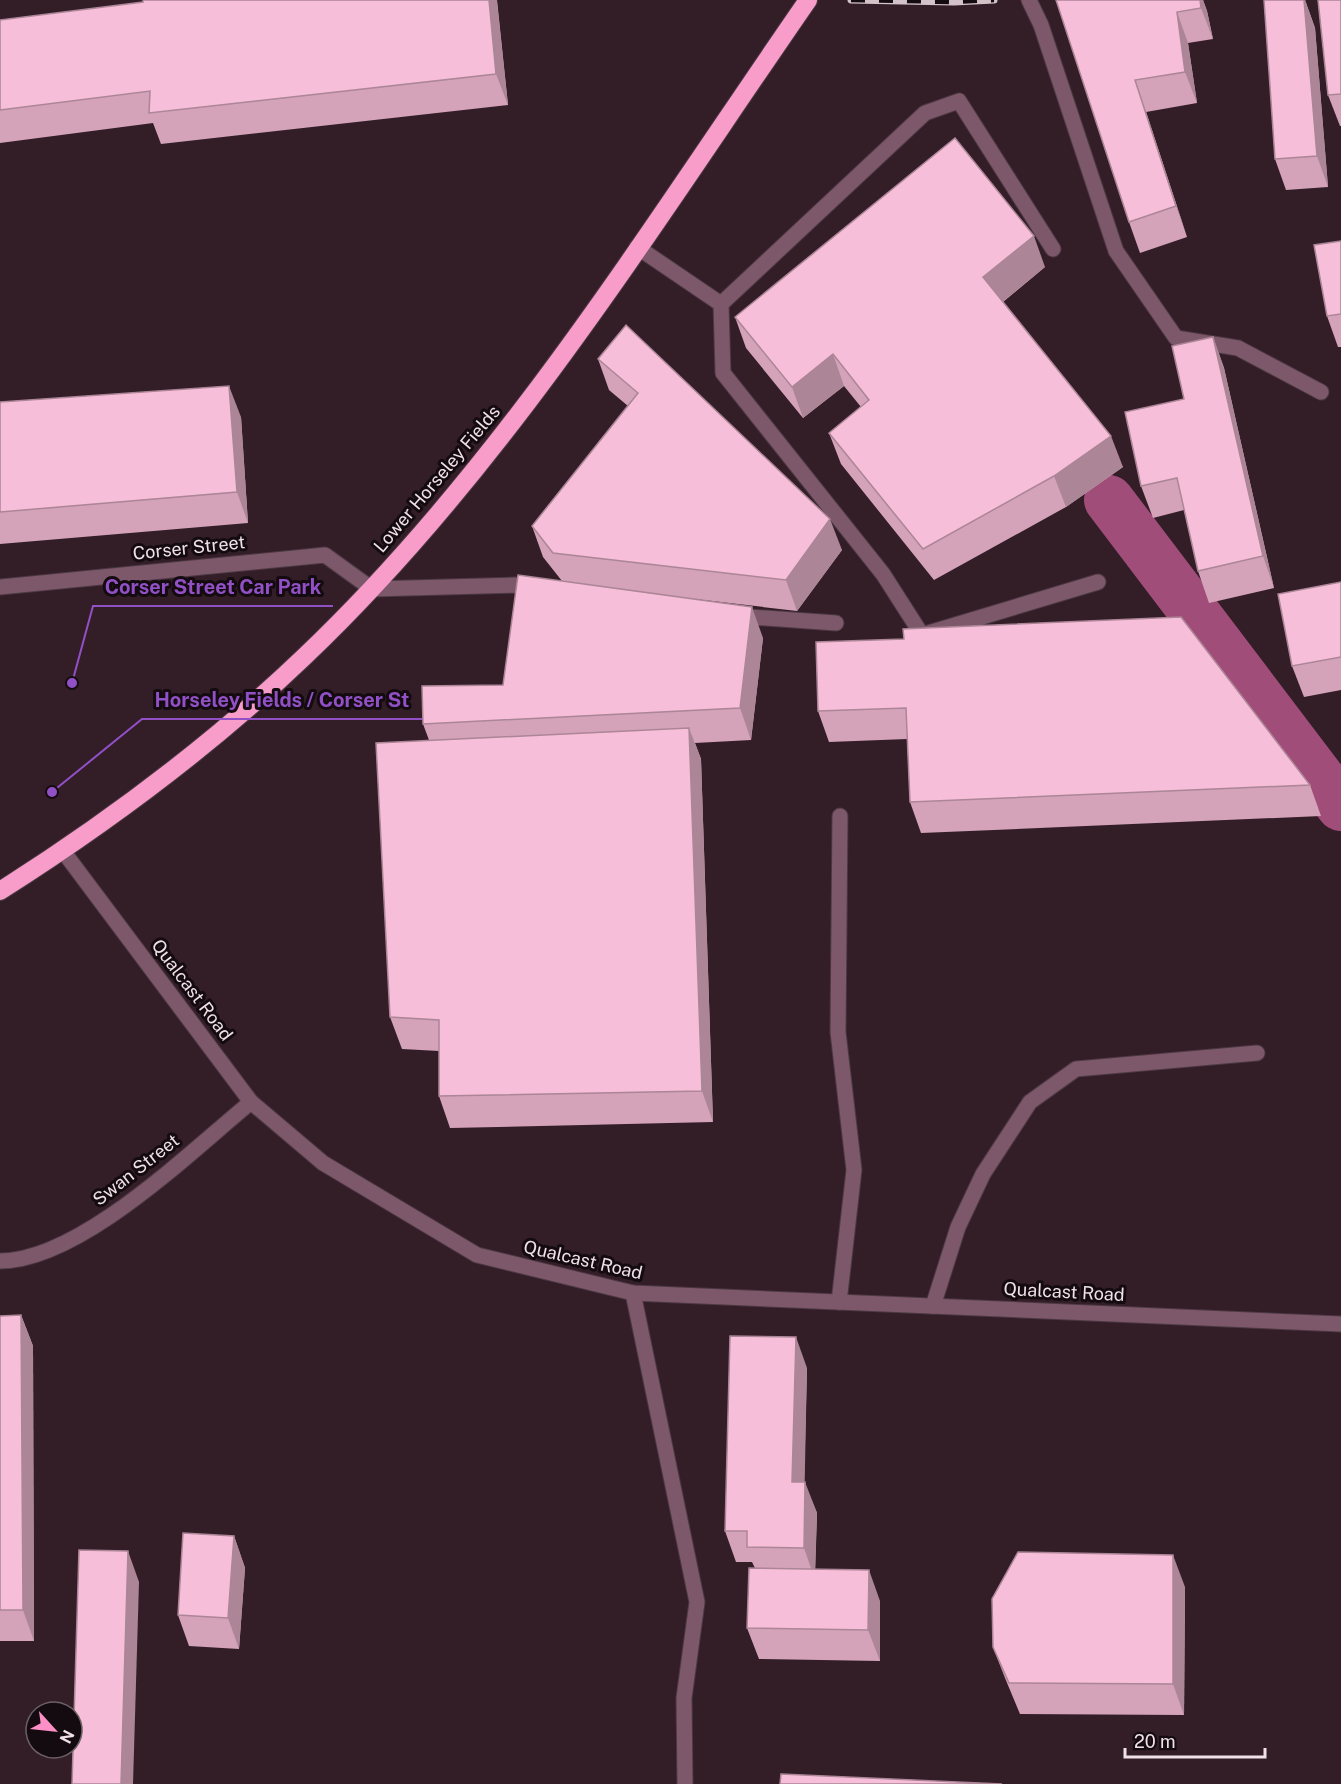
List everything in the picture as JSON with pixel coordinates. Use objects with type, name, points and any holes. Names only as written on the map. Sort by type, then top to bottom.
[{"type":"highway","name":"Lower Horseley Fields","points":[[0,891],[63,851],[202,746],[303,658],[372,589],[450,501],[520,413],[808,0]]},
{"type":"street","points":[[1029,0],[1041,25],[1116,251],[1176,338],[1238,348],[1321,392]]},
{"type":"street","points":[[1053,249],[959,101],[926,113],[721,304],[723,374],[884,574],[922,635],[1098,582]]},
{"type":"street","points":[[637,247],[721,304]]},
{"type":"street","name":"Corser Street","points":[[0,587],[325,555],[372,589]]},
{"type":"street","points":[[372,589],[515,585],[555,597]]},
{"type":"street","points":[[718,614],[836,623]]},
{"type":"street","points":[[839,1302],[854,1170],[838,1032],[840,816]]},
{"type":"street","name":"Qualcast Road","points":[[63,851],[251,1102],[323,1162],[477,1255],[633,1293],[1341,1324]]},
{"type":"street","points":[[933,1306],[958,1227],[973,1195],[1030,1102],[1076,1069],[1257,1053]]},
{"type":"street","name":"Swan Street","points":[[0,1261],[50,1250],[112,1217],[251,1102]]},
{"type":"street","points":[[633,1293],[697,1602],[684,1698],[685,1784]]},
{"type":"building","points":[[143,0],[489,0],[496,74],[149,113],[150,91],[0,110],[0,20],[143,2]]},
{"type":"building","points":[[1056,0],[1200,0],[1201,8],[1177,12],[1185,72],[1135,80],[1176,206],[1129,222]]},
{"type":"building","points":[[1264,0],[1304,0],[1317,156],[1275,159]]},
{"type":"building","points":[[1318,0],[1341,0],[1341,94],[1328,95]]},
{"type":"building","points":[[955,138],[1034,236],[983,277],[1111,436],[1054,476],[923,549],[829,433],[869,400],[833,354],[792,387],[735,317]]},
{"type":"building","points":[[1341,241],[1341,314],[1327,316],[1314,245]]},
{"type":"building","points":[[626,325],[830,519],[786,580],[553,553],[532,526],[638,393],[598,359]]},
{"type":"building","points":[[1213,337],[1263,556],[1198,571],[1177,478],[1141,486],[1125,412],[1184,399],[1172,346]]},
{"type":"building","points":[[229,386],[237,492],[0,512],[0,402]]},
{"type":"building","points":[[518,575],[752,607],[740,708],[423,724],[422,686],[503,685]]},
{"type":"building","points":[[1341,582],[1341,657],[1292,666],[1278,594]]},
{"type":"building","points":[[1181,617],[1310,785],[910,802],[906,708],[818,711],[816,642],[904,639],[903,629]]},
{"type":"building","points":[[689,728],[702,1091],[439,1096],[439,1020],[390,1017],[376,743]]},
{"type":"building","points":[[21,1315],[23,1610],[0,1610],[0,1316]]},
{"type":"building","points":[[730,1336],[796,1337],[792,1482],[805,1482],[804,1548],[747,1547],[747,1531],[725,1531]]},
{"type":"building","points":[[183,1533],[234,1536],[228,1618],[178,1615]]},
{"type":"building","points":[[79,1550],[128,1551],[121,1784],[72,1784],[73,1760],[84,1760],[84,1700],[75,1700]]},
{"type":"building","points":[[1018,1552],[1173,1555],[1173,1684],[1009,1683],[993,1647],[992,1599]]},
{"type":"building","points":[[749,1568],[869,1570],[868,1630],[747,1628]]},
{"type":"building","points":[[781,1774],[1002,1784],[780,1784]]},
{"type":"waterway","points":[[1109,500],[1341,806]]},
{"type":"railway","points":[[851,0],[954,2],[994,0]]},
{"type":"place","name":"Corser Street Car Park","points":[[72,683]]},
{"type":"place","name":"Horseley Fields / Corser St","points":[[52,792]]}]
